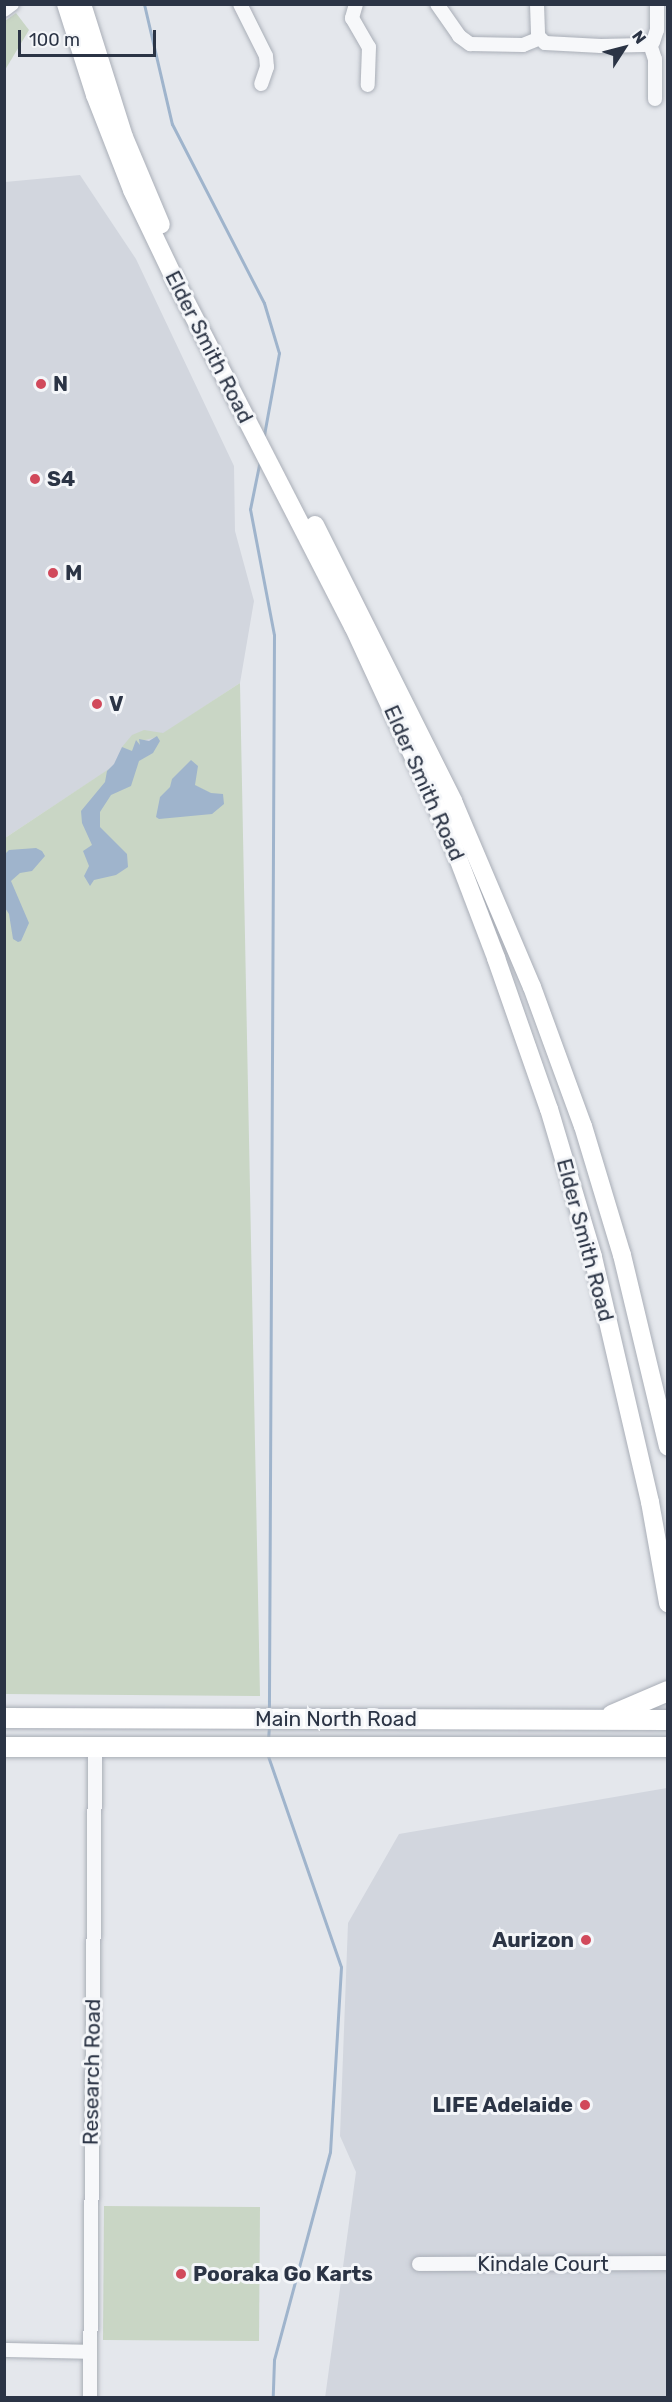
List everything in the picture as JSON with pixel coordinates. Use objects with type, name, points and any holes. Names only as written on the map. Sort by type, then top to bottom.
[{"type":"highway","points":[[604,1718],[668,1691]]},
{"type":"highway","name":"Main North Road","points":[[4,1718],[604,1718],[668,1720]]},
{"type":"highway","points":[[63,1718],[88,1733],[95,1747],[106,1735],[147,1719]]},
{"type":"highway","name":"Main North Road","points":[[4,1747],[662,1751]]},
{"type":"main road","points":[[53,4],[60,15],[90,105],[132,190]]},
{"type":"main road","name":"Elder Smith Road","points":[[66,4],[95,95],[132,190],[274,461],[353,626],[443,821],[496,958],[549,1109],[592,1257],[650,1502],[668,1603]]},
{"type":"main road","name":"Elder Smith Road","points":[[82,4],[124,137],[161,224],[255,424]]},
{"type":"main road","name":"Elder Smith Road","points":[[274,461],[351,593],[453,801],[526,975],[583,1126],[615,1233],[668,1447]]},
{"type":"main road","points":[[496,958],[526,975],[514,1011]]},
{"type":"street","points":[[4,10],[12,4]]},
{"type":"street","points":[[240,4],[266,56],[267,67],[261,84]]},
{"type":"street","points":[[437,4],[459,36],[470,44],[523,45],[540,38]]},
{"type":"street","points":[[537,4],[540,38]]},
{"type":"street","points":[[540,38],[552,45],[650,44],[656,39],[657,4]]},
{"type":"street","points":[[354,5],[352,18],[369,48],[368,85]]},
{"type":"street","points":[[650,44],[655,59],[655,99]]},
{"type":"street","name":"Research Road","points":[[90,2397],[95,1747]]},
{"type":"street","name":"Kindale Court","points":[[419,2264],[668,2264]]},
{"type":"street","points":[[4,2350],[90,2352]]},
{"type":"shaded area","points":[[80,175],[136,259],[234,466],[235,531],[254,601],[240,683],[5,838],[5,182]]},
{"type":"shaded area","points":[[667,1788],[667,2397],[325,2398],[356,2172],[340,2136],[348,1923],[399,1834]]},
{"type":"green space","points":[[16,13],[29,30],[5,70],[5,21]]},
{"type":"green space","points":[[240,683],[260,1696],[5,1694],[5,838],[157,737],[145,740],[132,752],[122,747],[132,735],[144,730],[163,733]]},
{"type":"green space","name":"Pooraka Go Karts","points":[[104,2206],[260,2207],[259,2341],[103,2340]]},
{"type":"water","points":[[157,736],[160,741],[153,753],[139,761],[131,786],[111,795],[100,812],[100,827],[127,854],[128,867],[116,875],[94,880],[90,886],[84,876],[89,866],[83,851],[92,845],[82,823],[81,811],[105,782],[107,771],[114,764],[122,747],[132,751],[136,740],[140,745],[139,739],[149,741]]},
{"type":"water","points":[[191,760],[198,766],[195,785],[211,793],[223,794],[224,804],[212,814],[159,819],[156,817],[160,797],[170,787],[172,779]]},
{"type":"water","points":[[36,848],[45,856],[32,871],[20,873],[11,881],[29,923],[21,941],[18,942],[13,939],[9,914],[5,908],[5,854],[9,850]]},
{"type":"waterway","points":[[144,4],[172,124],[264,303],[279,353],[264,435]]},
{"type":"waterway","points":[[260,460],[250,509],[274,635],[269,1713]]},
{"type":"waterway","points":[[268,1740],[269,1726]]},
{"type":"waterway","points":[[268,1756],[341,1967],[330,2152],[274,2360],[273,2398]]},
{"type":"place","name":"N","points":[[41,384]]},
{"type":"place","name":"S4","points":[[35,479]]},
{"type":"place","name":"M","points":[[53,573]]},
{"type":"place","name":"V","points":[[97,704]]},
{"type":"place","name":"Aurizon","points":[[586,1940]]},
{"type":"place","name":"LIFE Adelaide","points":[[585,2105]]},
{"type":"place","name":"Pooraka Go Karts","points":[[181,2274]]}]
